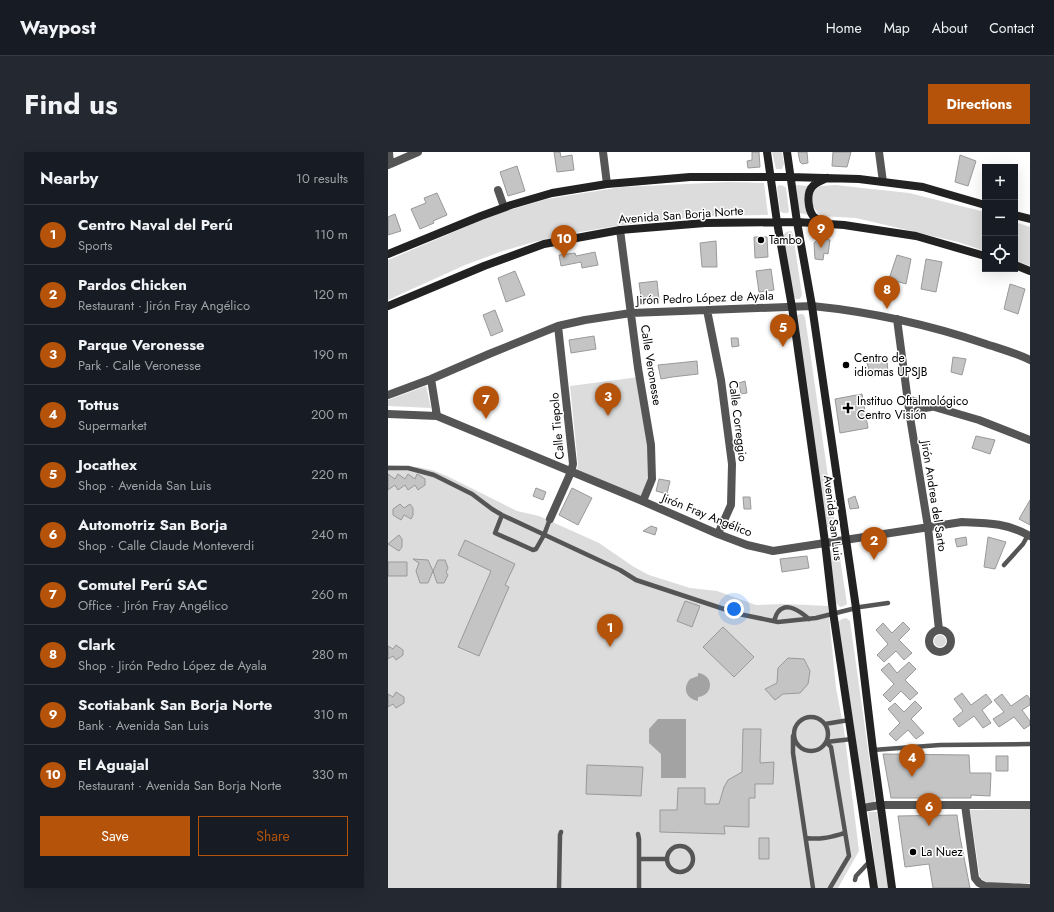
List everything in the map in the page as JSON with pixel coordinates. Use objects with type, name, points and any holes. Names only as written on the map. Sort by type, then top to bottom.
[{"type":"main road","name":"Avenida San Luis","points":[[767,152],[777,222],[792,307],[825,542],[833,614],[874,888]]},
{"type":"main road","name":"Avenida San Luis","points":[[787,152],[797,222],[812,306],[856,608],[880,805],[892,888]]},
{"type":"main road","points":[[388,254],[504,207],[552,193],[607,184],[690,177],[790,177],[883,182],[923,187],[982,204]]},
{"type":"main road","points":[[827,178],[812,186],[809,200],[810,209],[814,216],[828,224]]},
{"type":"main road","points":[[1018,215],[1030,219]]},
{"type":"main road","name":"Avenida San Borja Norte","points":[[388,306],[484,266],[544,244],[620,230],[705,223],[797,222],[844,225],[916,236],[982,255]]},
{"type":"main road","points":[[1018,266],[1030,271]]},
{"type":"street","points":[[389,152],[389,165],[418,152]]},
{"type":"street","points":[[603,152],[607,184]]},
{"type":"street","points":[[878,152],[883,182]]},
{"type":"street","points":[[498,190],[504,207]]},
{"type":"street","name":"Calle Veronesse","points":[[620,230],[651,445],[652,479],[643,501]]},
{"type":"street","name":"Jirón Pedro López de Ayala","points":[[388,395],[431,379],[558,326],[631,313],[812,306],[837,308],[898,319],[958,334],[1030,360]]},
{"type":"street","name":"Calle Correggio","points":[[707,310],[721,380],[732,464],[731,505],[718,534]]},
{"type":"street","name":"Jirón Andrea del Sarto","points":[[898,319],[907,399],[928,527],[939,630]]},
{"type":"street","name":"Calle Tiepolo","points":[[550,519],[571,472],[573,464],[558,326]]},
{"type":"street","points":[[431,379],[437,416]]},
{"type":"street","points":[[907,399],[979,420],[1030,440]]},
{"type":"street","points":[[910,417],[919,409],[936,407]]},
{"type":"street","name":"Jirón Fray Angélico","points":[[388,414],[437,416],[643,501],[718,534],[747,545],[773,551],[962,522],[992,523],[1010,527],[1029,535]]},
{"type":"street","points":[[863,808],[880,805],[1030,805]]},
{"type":"street","points":[[965,805],[975,878],[979,883],[985,886],[1030,888]]},
{"type":"lane","points":[[388,468],[408,468],[434,475],[472,494],[502,515],[620,570],[636,580],[740,614],[774,621],[809,619],[856,608],[888,603]]},
{"type":"lane","points":[[502,515],[496,533],[533,550],[536,549],[544,535],[550,519]]},
{"type":"lane","points":[[1004,564],[1023,544],[1029,535]]},
{"type":"lane","points":[[774,621],[777,612],[782,609],[790,608],[798,610],[809,619]]},
{"type":"lane","points":[[813,888],[794,753],[793,736],[795,726],[804,718],[815,718],[825,724],[849,720]]},
{"type":"lane","points":[[793,736],[798,746],[808,752],[819,750],[826,742],[828,733],[825,724]]},
{"type":"lane","points":[[826,742],[852,739]]},
{"type":"lane","points":[[826,742],[831,748],[848,856],[830,888]]},
{"type":"lane","points":[[873,750],[940,745],[1030,744]]},
{"type":"lane","points":[[559,888],[561,832]]},
{"type":"lane","points":[[806,838],[826,838],[845,833]]},
{"type":"lane","points":[[638,834],[639,888]]},
{"type":"lane","points":[[680,845],[689,848],[692,851],[694,859],[690,868],[678,872],[670,868],[667,859],[669,851],[680,845]]},
{"type":"lane","points":[[639,859],[667,859]]},
{"type":"lane","points":[[855,880],[856,876],[870,861]]},
{"type":"shaded area","points":[[772,152],[782,152],[784,164],[782,169],[776,169]]},
{"type":"shaded area","points":[[729,182],[764,183],[768,215],[705,216],[622,225],[534,242],[503,251],[465,265],[388,300],[388,260],[496,214],[547,199],[622,187]]},
{"type":"shaded area","points":[[779,185],[786,188],[788,213],[783,213],[780,211],[777,187]]},
{"type":"shaded area","points":[[796,185],[808,186],[805,197],[809,215],[799,213]]},
{"type":"shaded area","points":[[835,185],[909,193],[982,211],[982,250],[958,242],[856,218],[820,216],[813,206],[813,192],[820,186]]},
{"type":"shaded area","points":[[1018,223],[1030,227],[1030,266],[1018,262]]},
{"type":"shaded area","points":[[791,231],[793,234],[802,295],[800,299],[796,299],[792,294],[783,235],[786,232]]},
{"type":"shaded area","points":[[799,314],[803,314],[805,317],[835,525],[834,527],[828,528],[826,526],[796,317]]},
{"type":"shaded area","points":[[639,377],[648,445],[649,478],[641,497],[577,471],[578,464],[570,386]]},
{"type":"shaded area","points":[[426,386],[431,408],[388,406],[388,400]]},
{"type":"shaded area","points":[[388,465],[418,467],[432,470],[447,476],[517,511],[539,516],[599,543],[634,567],[649,575],[690,588],[717,591],[756,605],[787,604],[828,606],[836,688],[844,730],[859,851],[838,888],[388,888]]},
{"type":"shaded area","points":[[833,547],[838,548],[839,551],[847,604],[840,607],[836,603],[829,552]]},
{"type":"shaded area","points":[[846,618],[850,621],[875,800],[872,804],[868,804],[865,801],[838,622]]},
{"type":"shaded area","points":[[938,635],[942,635],[946,641],[942,647],[938,647],[934,643],[934,639]]},
{"type":"shaded area","points":[[698,673],[707,677],[710,685],[707,693],[698,697],[698,701],[688,696],[686,693],[686,686],[690,679],[698,676]]},
{"type":"shaded area","points":[[658,719],[686,719],[686,778],[661,778],[661,754],[649,743],[649,729]]},
{"type":"shaded area","points":[[1030,809],[1030,883],[988,883],[980,878],[970,810]]},
{"type":"shaded area","points":[[868,812],[877,812],[888,888],[878,888]]},
{"type":"building","points":[[554,152],[560,152],[561,157],[572,155],[574,170],[557,172]]},
{"type":"building","points":[[752,152],[759,152],[760,167],[748,168],[747,161],[752,160]]},
{"type":"building","points":[[798,152],[807,152],[808,163],[802,164],[800,162]]},
{"type":"building","points":[[833,152],[851,152],[847,167],[832,166]]},
{"type":"building","points":[[960,155],[976,161],[968,186],[955,182]]},
{"type":"building","points":[[517,166],[525,191],[508,196],[500,172]]},
{"type":"building","points":[[437,193],[447,215],[420,229],[411,209],[426,203],[424,198]]},
{"type":"building","points":[[395,214],[401,231],[388,235],[388,217]]},
{"type":"building","points":[[754,237],[767,237],[768,257],[755,258]]},
{"type":"building","points":[[819,238],[830,240],[828,254],[824,253],[823,260],[815,259],[814,243]]},
{"type":"building","points":[[716,241],[717,267],[702,267],[700,243]]},
{"type":"building","points":[[595,252],[598,265],[582,268],[581,262],[561,266],[559,255],[575,253],[576,256]]},
{"type":"building","points":[[897,255],[911,259],[906,284],[889,279]]},
{"type":"building","points":[[926,259],[942,262],[936,292],[921,289]]},
{"type":"building","points":[[771,269],[774,290],[759,292],[756,271]]},
{"type":"building","points":[[515,271],[525,295],[506,302],[498,278]]},
{"type":"building","points":[[657,281],[659,300],[642,303],[639,283]]},
{"type":"building","points":[[1010,284],[1025,289],[1018,314],[1004,309]]},
{"type":"building","points":[[495,310],[503,331],[491,336],[483,315]]},
{"type":"building","points":[[594,336],[596,349],[571,353],[569,340]]},
{"type":"building","points":[[731,338],[738,338],[739,346],[732,347]]},
{"type":"building","points":[[953,357],[966,359],[962,375],[951,372]]},
{"type":"building","points":[[887,359],[888,374],[871,377],[867,363]]},
{"type":"building","points":[[697,361],[698,374],[661,379],[658,365]]},
{"type":"building","points":[[745,381],[747,393],[741,394],[739,383]]},
{"type":"building","points":[[862,394],[868,428],[840,433],[835,399]]},
{"type":"building","points":[[976,436],[995,440],[990,454],[972,448]]},
{"type":"building","points":[[388,474],[395,479],[398,474],[405,479],[408,474],[415,479],[417,474],[425,479],[425,485],[418,490],[415,485],[408,490],[405,485],[398,490],[395,485],[388,490]]},
{"type":"building","points":[[659,479],[670,481],[667,494],[656,491]]},
{"type":"building","points":[[536,488],[546,492],[543,500],[533,496]]},
{"type":"building","points":[[572,488],[592,498],[578,525],[559,515]]},
{"type":"building","points":[[855,496],[859,508],[850,509],[848,499]]},
{"type":"building","points":[[743,497],[750,497],[751,509],[744,509]]},
{"type":"building","points":[[1030,500],[1030,525],[1019,519]]},
{"type":"building","points":[[400,504],[404,508],[410,504],[413,508],[413,515],[411,519],[404,515],[401,520],[393,515],[393,509]]},
{"type":"building","points":[[651,526],[657,528],[655,535],[643,531]]},
{"type":"building","points":[[399,535],[402,539],[402,547],[399,551],[388,544]]},
{"type":"building","points":[[966,537],[967,545],[957,547],[955,539]]},
{"type":"building","points":[[988,537],[1006,542],[995,569],[984,567]]},
{"type":"building","points":[[465,540],[515,564],[505,585],[509,587],[479,656],[458,647],[491,571],[458,555]]},
{"type":"building","points":[[807,556],[809,568],[782,572],[780,559]]},
{"type":"building","points":[[413,559],[428,560],[433,571],[428,583],[420,583],[416,571],[419,563]]},
{"type":"building","points":[[438,560],[445,560],[448,568],[446,572],[448,575],[444,583],[437,583],[433,571]]},
{"type":"building","points":[[388,562],[407,562],[407,576],[388,576]]},
{"type":"building","points":[[685,601],[700,606],[692,627],[677,621]]},
{"type":"building","points":[[903,622],[910,629],[899,640],[912,653],[904,660],[896,651],[884,662],[877,655],[888,644],[876,630],[883,623],[892,633]]},
{"type":"building","points":[[723,627],[754,657],[734,677],[703,647]]},
{"type":"building","points":[[396,645],[403,650],[403,655],[396,660],[393,656],[388,659],[388,646],[393,649]]},
{"type":"building","points":[[788,658],[804,659],[810,671],[808,684],[800,693],[783,694],[775,700],[765,689],[777,683],[778,668]]},
{"type":"building","points":[[909,662],[916,669],[905,680],[918,693],[910,700],[901,691],[890,702],[883,695],[894,684],[881,670],[889,663],[897,673]]},
{"type":"building","points":[[396,692],[404,697],[404,703],[396,708],[393,704],[388,707],[388,694],[393,697]]},
{"type":"building","points":[[962,693],[971,705],[986,694],[992,702],[982,710],[991,723],[983,728],[974,716],[959,727],[953,719],[963,711],[954,699]]},
{"type":"building","points":[[1002,694],[1011,706],[1027,695],[1030,699],[1030,705],[1022,710],[1030,721],[1030,725],[1024,729],[1014,717],[999,727],[993,719],[1004,712],[994,700]]},
{"type":"building","points":[[915,701],[922,708],[911,719],[924,733],[916,739],[908,730],[896,741],[889,734],[900,723],[888,709],[895,703],[904,712]]},
{"type":"building","points":[[743,729],[761,729],[760,763],[774,762],[773,784],[755,784],[755,798],[749,798],[749,827],[724,826],[725,834],[660,832],[660,810],[677,810],[678,788],[705,788],[705,804],[719,804],[724,787],[728,780],[742,772]]},
{"type":"building","points":[[883,754],[969,755],[970,773],[991,773],[990,796],[971,795],[971,798],[891,798]]},
{"type":"building","points":[[996,756],[1008,756],[1008,771],[996,771]]},
{"type":"building","points":[[587,765],[643,767],[641,796],[586,794]]},
{"type":"building","points":[[957,815],[970,888],[933,888],[929,864],[905,867],[898,816]]},
{"type":"building","points":[[759,838],[769,838],[769,859],[759,859]]},
{"type":"place","name":"Tambo","points":[[761,240]]},
{"type":"place","name":"Scotiabank San Borja Norte","points":[[821,248]]},
{"type":"place","name":"El Aguajal","points":[[564,258]]},
{"type":"place","name":"Clark","points":[[887,309]]},
{"type":"place","name":"Jocathex","points":[[783,347]]},
{"type":"place","name":"Centro de idiomas UPSJB","points":[[846,365]]},
{"type":"place","name":"Instituo Oftalmológico Centro Visión","points":[[848,408]]},
{"type":"place","name":"Parque Veronesse","points":[[608,416]]},
{"type":"place","name":"Comutel Perú SAC","points":[[486,419]]},
{"type":"place","name":"Pardos Chicken","points":[[874,560]]},
{"type":"place","name":"Centro Naval del Perú","points":[[610,647]]},
{"type":"place","name":"Tottus","points":[[912,777]]},
{"type":"place","name":"Automotriz San Borja","points":[[929,826]]},
{"type":"place","name":"La Nuez","points":[[913,852]]}]
